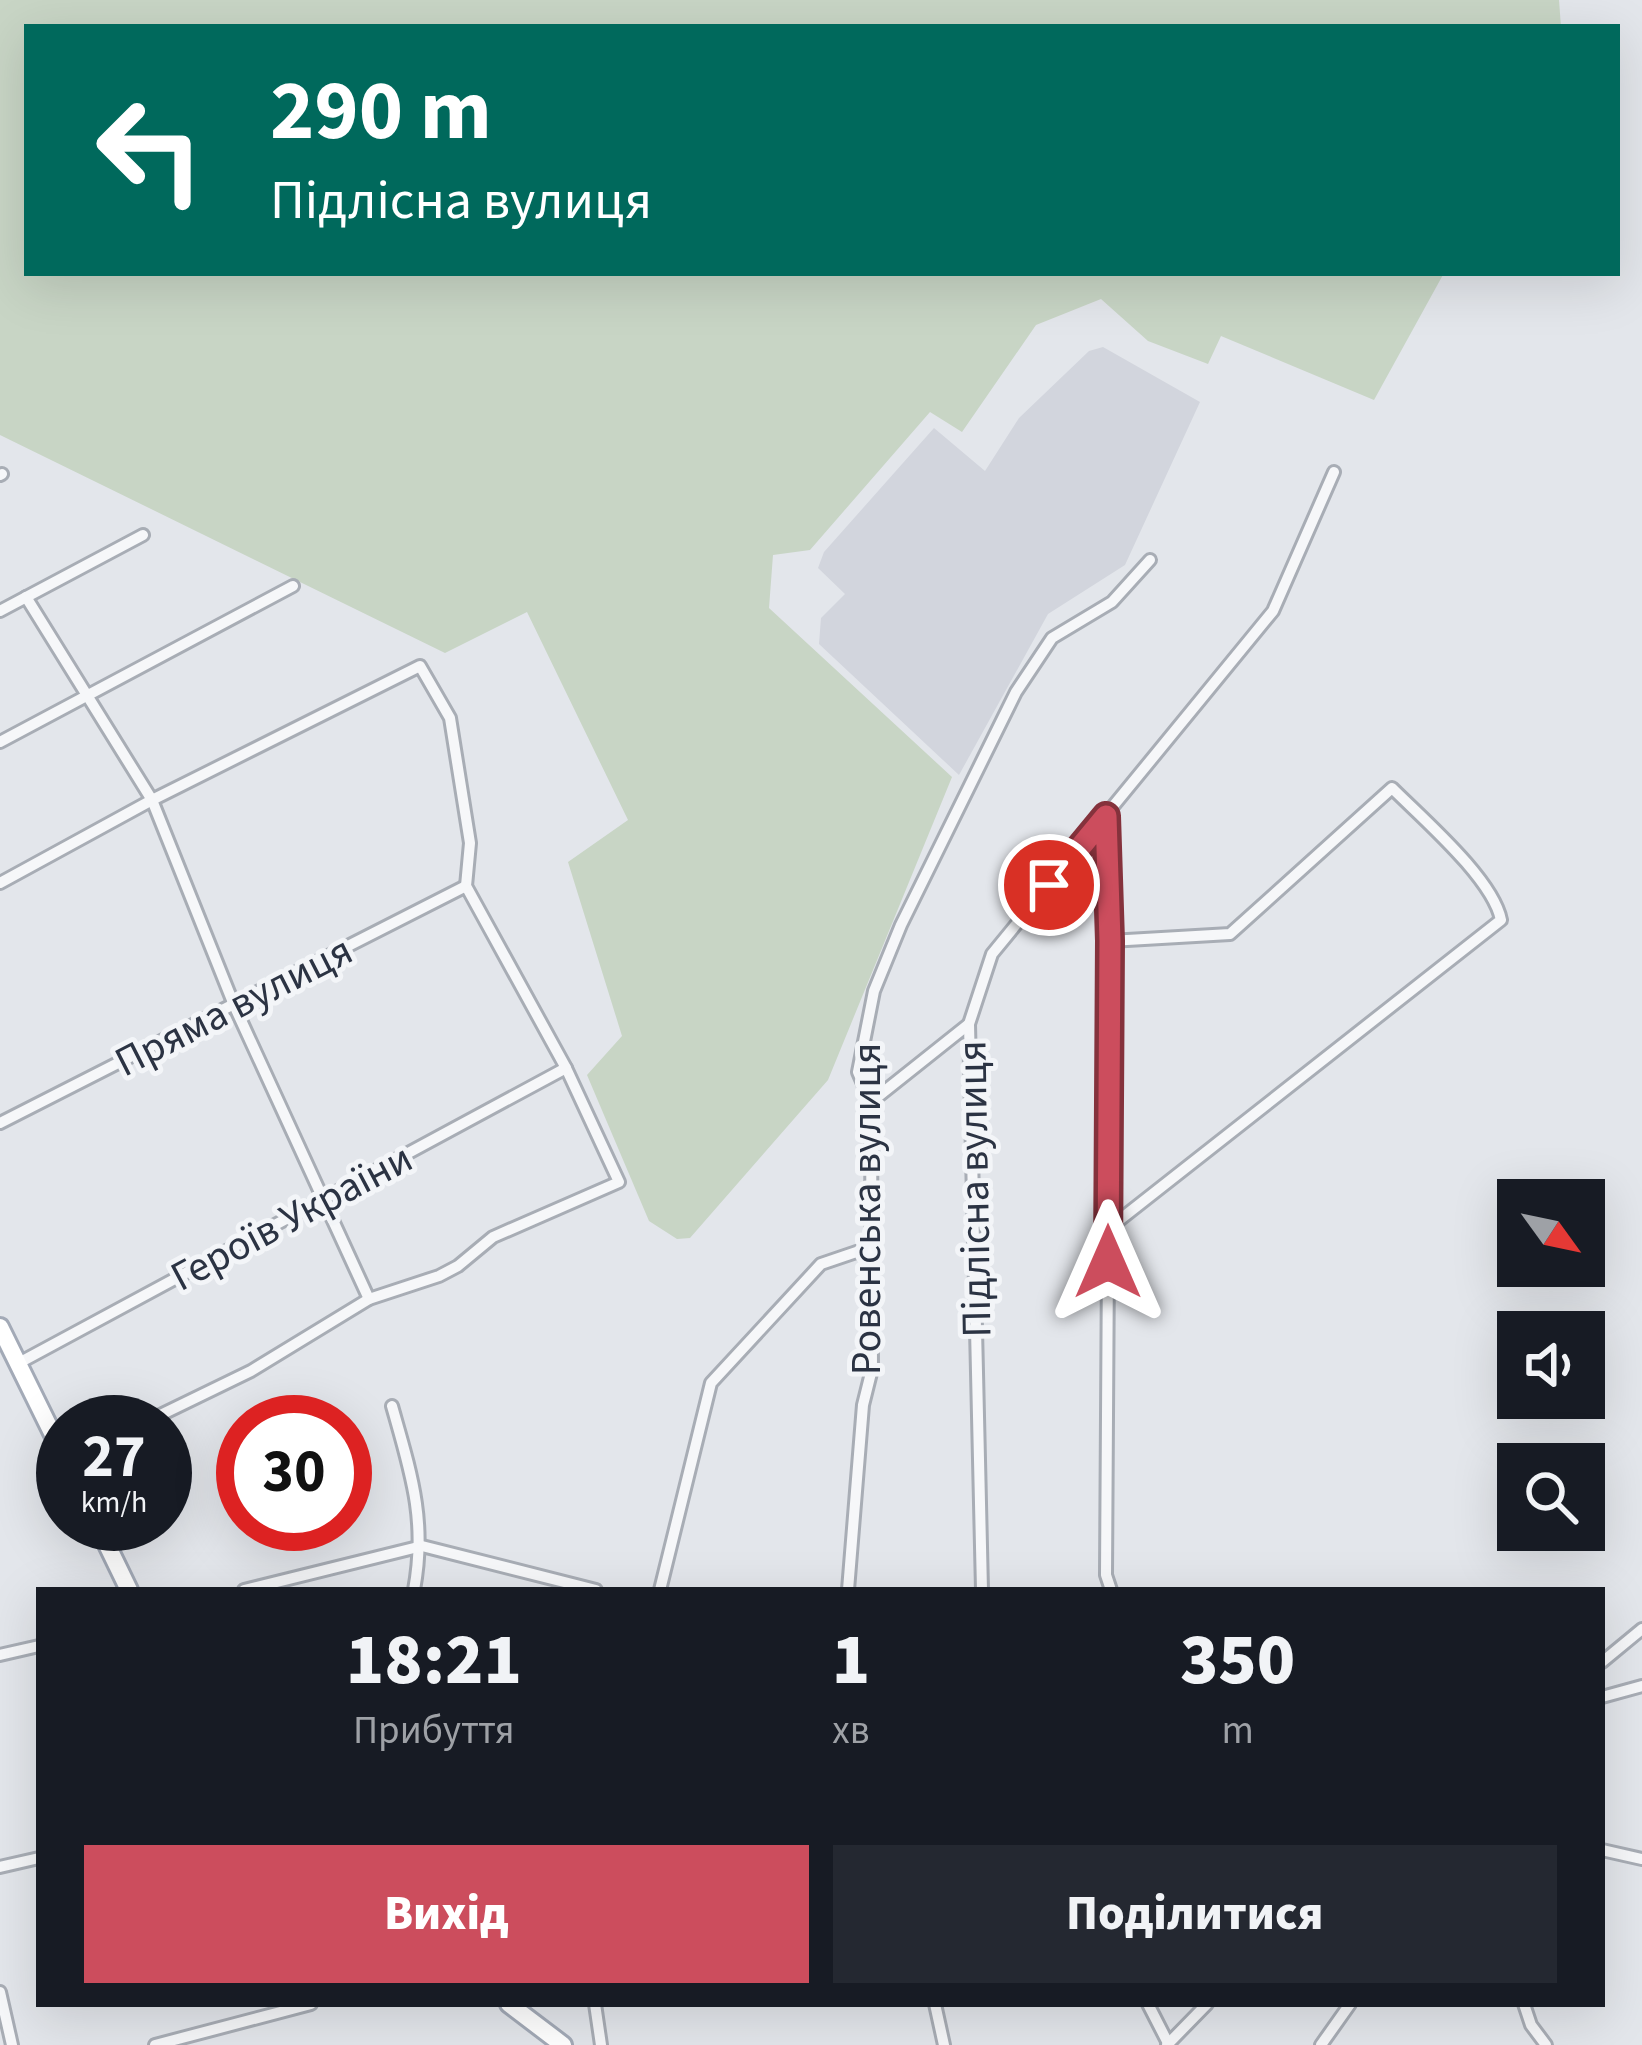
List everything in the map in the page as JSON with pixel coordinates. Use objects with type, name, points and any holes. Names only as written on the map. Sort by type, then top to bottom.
[{"type":"main road","points":[[0,1327],[36,1402]]},
{"type":"main road","points":[[110,1551],[128,1587]]},
{"type":"main road","points":[[513,2007],[563,2045]]},
{"type":"street","name":"Підлісна вулиця","points":[[982,1587],[969,1024],[992,954],[1273,611],[1334,472]]},
{"type":"street","points":[[0,611],[143,535]]},
{"type":"street","name":"Ровенська вулиця","points":[[848,1587],[863,1405],[872,1369],[871,1102],[858,1072],[874,992],[901,925],[1007,711],[1052,638],[1112,602],[1150,560]]},
{"type":"street","points":[[0,742],[293,586]]},
{"type":"street","points":[[26,597],[152,800],[234,1005],[369,1299]]},
{"type":"street","points":[[0,883],[152,800],[420,666],[450,718],[470,843],[466,886],[566,1068],[619,1181],[493,1237],[439,1276],[369,1299],[251,1371],[192,1400]]},
{"type":"street","points":[[1108,1229],[1502,920],[1498,906],[1454,849],[1392,788],[1230,934],[1110,941]]},
{"type":"street","points":[[1106,816],[1110,941],[1106,1575],[1110,1587]]},
{"type":"street","name":"Пряма вулиця","points":[[0,1124],[466,886]]},
{"type":"street","points":[[871,1102],[969,1024]]},
{"type":"street","name":"Героїв України","points":[[17,1364],[566,1068]]},
{"type":"street","points":[[661,1587],[711,1383],[820,1264],[871,1247]]},
{"type":"street","points":[[392,1406],[412,1478],[422,1546],[415,1587]]},
{"type":"street","points":[[256,1587],[422,1546],[584,1587]]},
{"type":"street","points":[[1605,1660],[1642,1629]]},
{"type":"street","points":[[0,1655],[36,1647]]},
{"type":"street","points":[[1605,1696],[1642,1686]]},
{"type":"street","points":[[1605,1851],[1642,1859]]},
{"type":"street","points":[[0,1868],[36,1859]]},
{"type":"street","points":[[0,1992],[12,2045]]},
{"type":"street","points":[[154,2045],[300,2007]]},
{"type":"street","points":[[595,2007],[601,2045]]},
{"type":"street","points":[[936,2007],[944,2045]]},
{"type":"street","points":[[1150,2007],[1168,2044],[1204,2007]]},
{"type":"street","points":[[1321,2045],[1348,2007]]},
{"type":"street","points":[[1525,2007],[1546,2045]]},
{"type":"shaded area","points":[[1103,347],[1200,402],[1125,565],[1048,614],[959,775],[819,644],[821,618],[845,594],[818,568],[824,552],[934,428],[985,471],[1019,418],[1089,351]]},
{"type":"green space","points":[[0,0],[1559,0],[1561,24],[24,24],[24,276],[1442,276],[1374,400],[1221,336],[1208,364],[1148,341],[1101,299],[1036,325],[962,432],[930,412],[810,550],[773,555],[769,608],[952,777],[828,1080],[690,1238],[677,1239],[649,1221],[587,1075],[622,1036],[568,862],[628,820],[527,612],[445,653],[0,435]]},
{"type":"route","points":[[1049,885],[1106,816],[1108,1262]]}]
